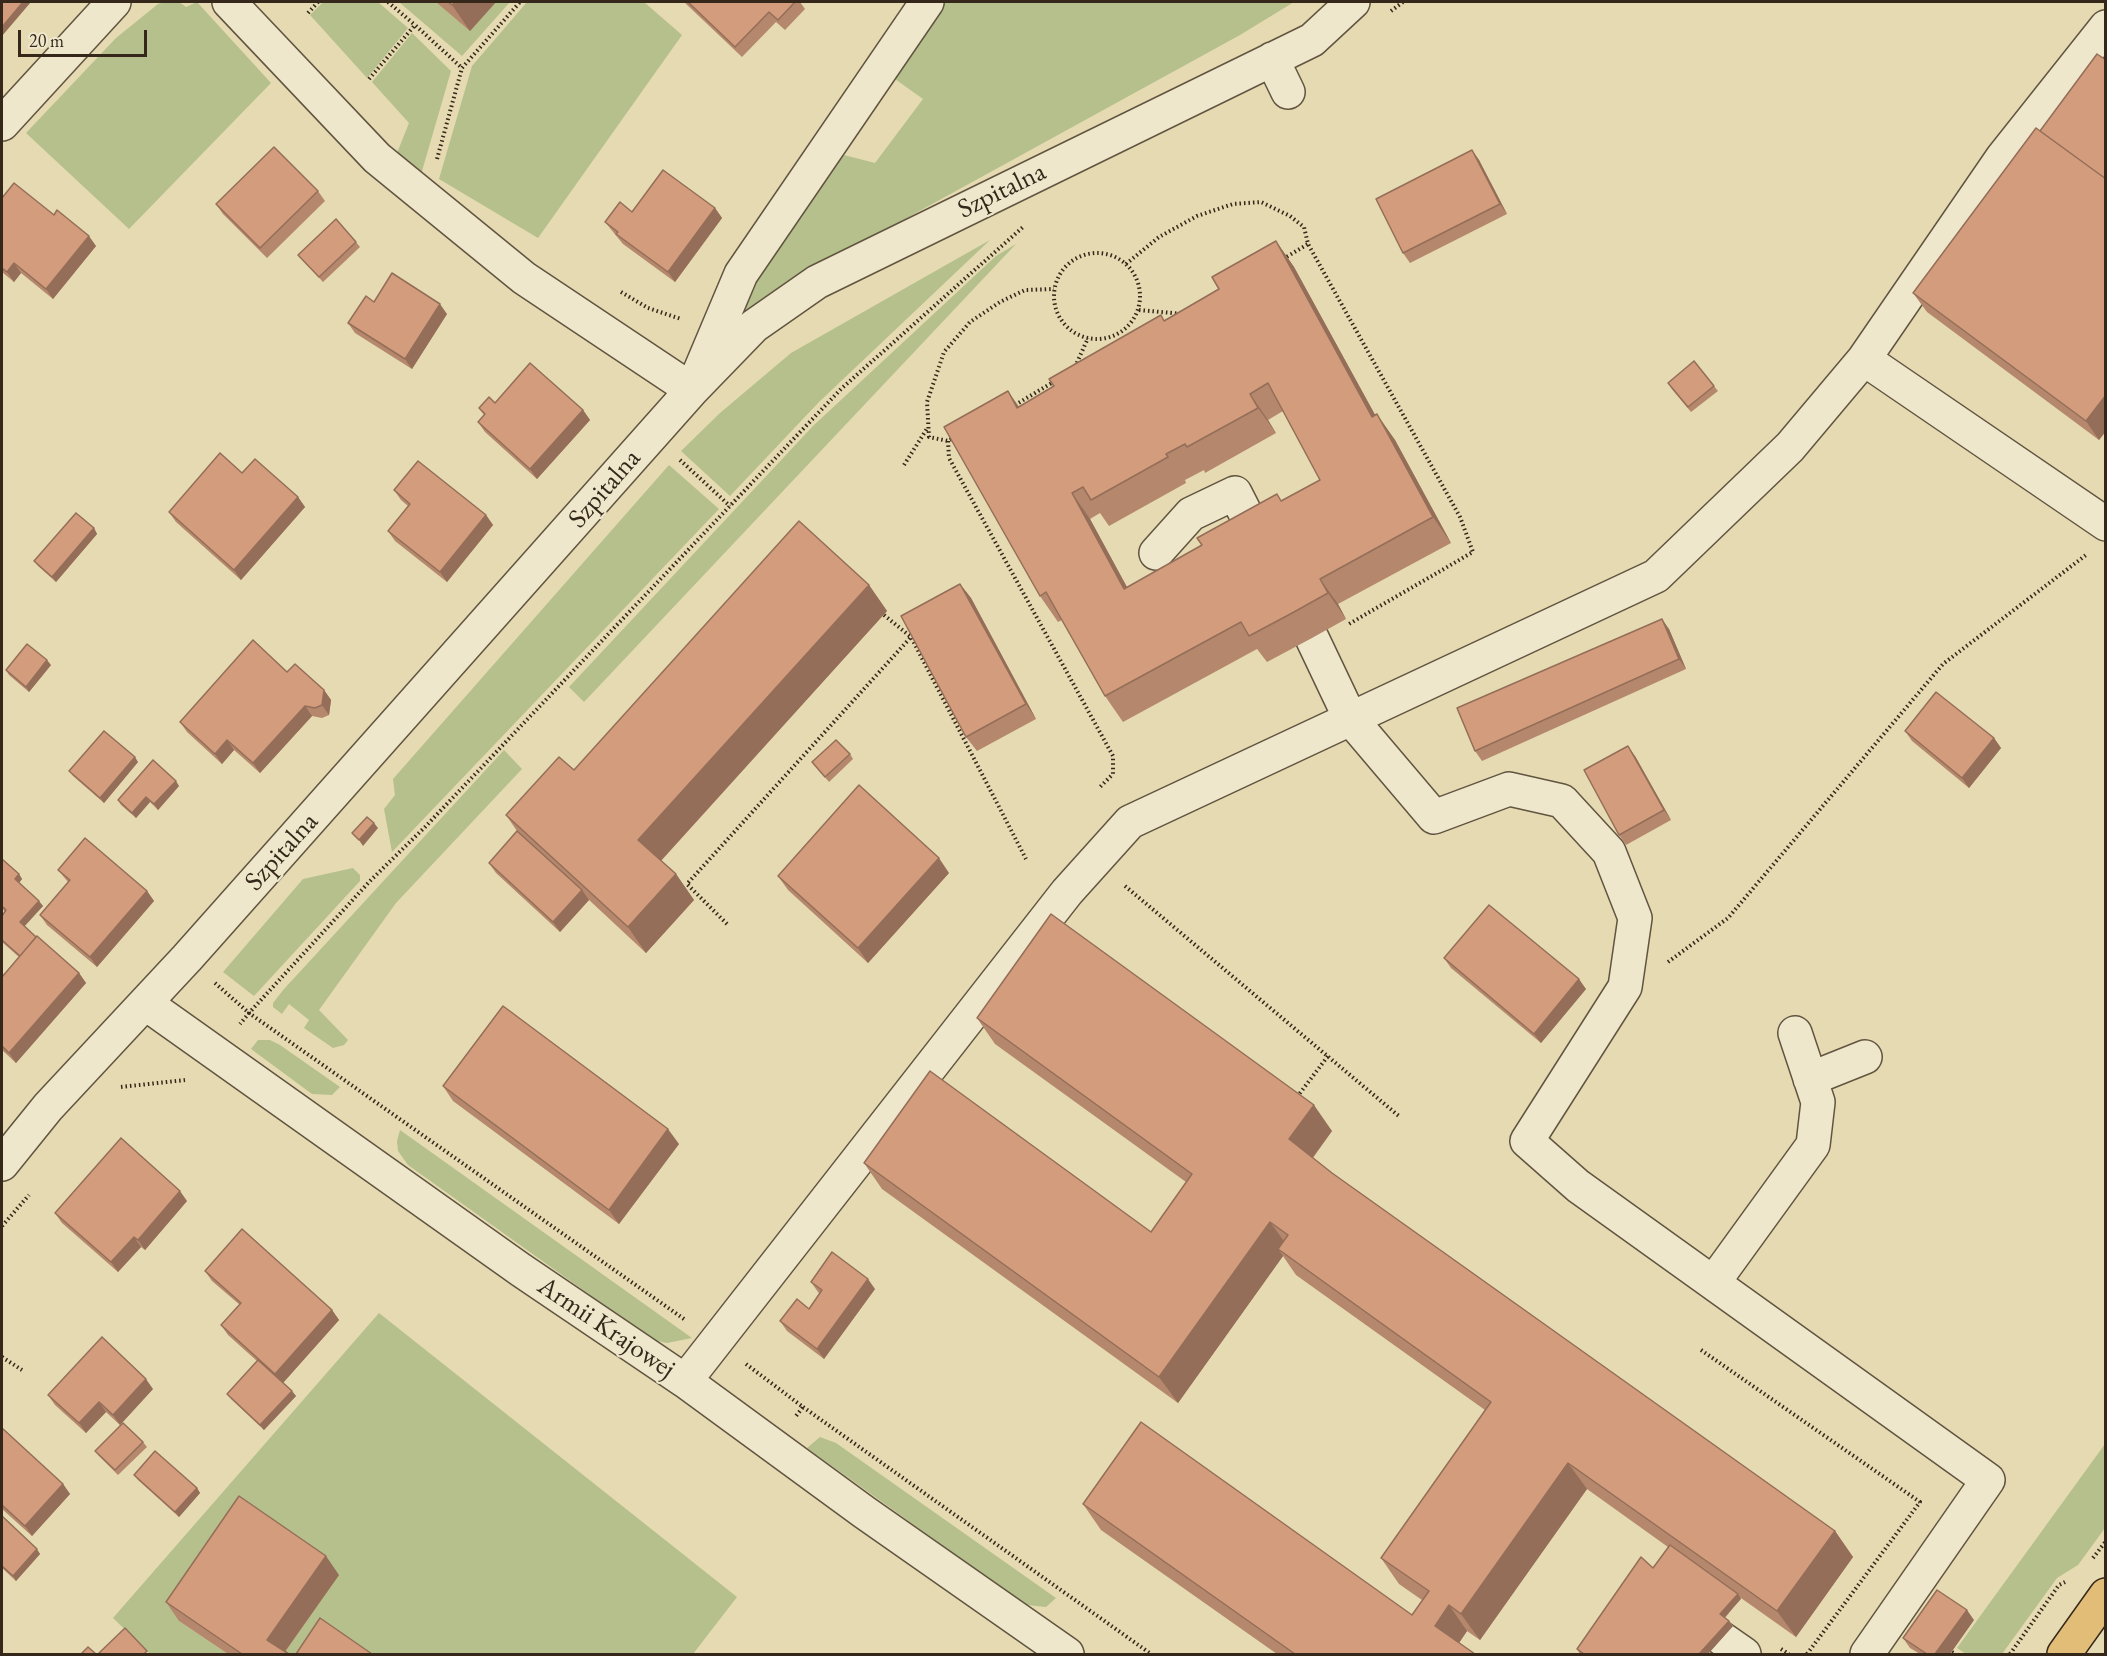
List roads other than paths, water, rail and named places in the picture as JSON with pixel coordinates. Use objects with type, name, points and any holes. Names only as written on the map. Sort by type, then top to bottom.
[{"type":"main road","points":[[2064,1654],[2106,1595]]},
{"type":"street","points":[[2,124],[114,2]]},
{"type":"street","points":[[229,2],[377,158],[524,278],[692,390],[741,274],[927,2]]},
{"type":"street","name":"Szpitalna","points":[[2,1164],[48,1107],[187,958],[692,390],[754,326],[817,282],[1312,40],[1353,2]]},
{"type":"street","points":[[686,1381],[1067,892],[1130,822],[1656,576],[1790,447],[1864,359],[2002,158],[2106,27]]},
{"type":"street","points":[[1272,59],[1288,92]]},
{"type":"street","points":[[1864,359],[2106,524]]},
{"type":"street","points":[[1156,553],[1191,514],[1235,493],[1259,540]]},
{"type":"street","points":[[1313,641],[1350,718],[1434,818],[1509,789],[1562,801],[1610,852],[1635,918],[1625,987],[1527,1142],[1578,1186],[1988,1480],[1867,1654]]},
{"type":"street","name":"Armii Krajowej","points":[[145,1003],[521,1270],[686,1381],[1067,1654]]},
{"type":"street","points":[[1713,1283],[1814,1145],[1818,1102],[1795,1033]]},
{"type":"street","points":[[1810,1079],[1865,1057]]}]
